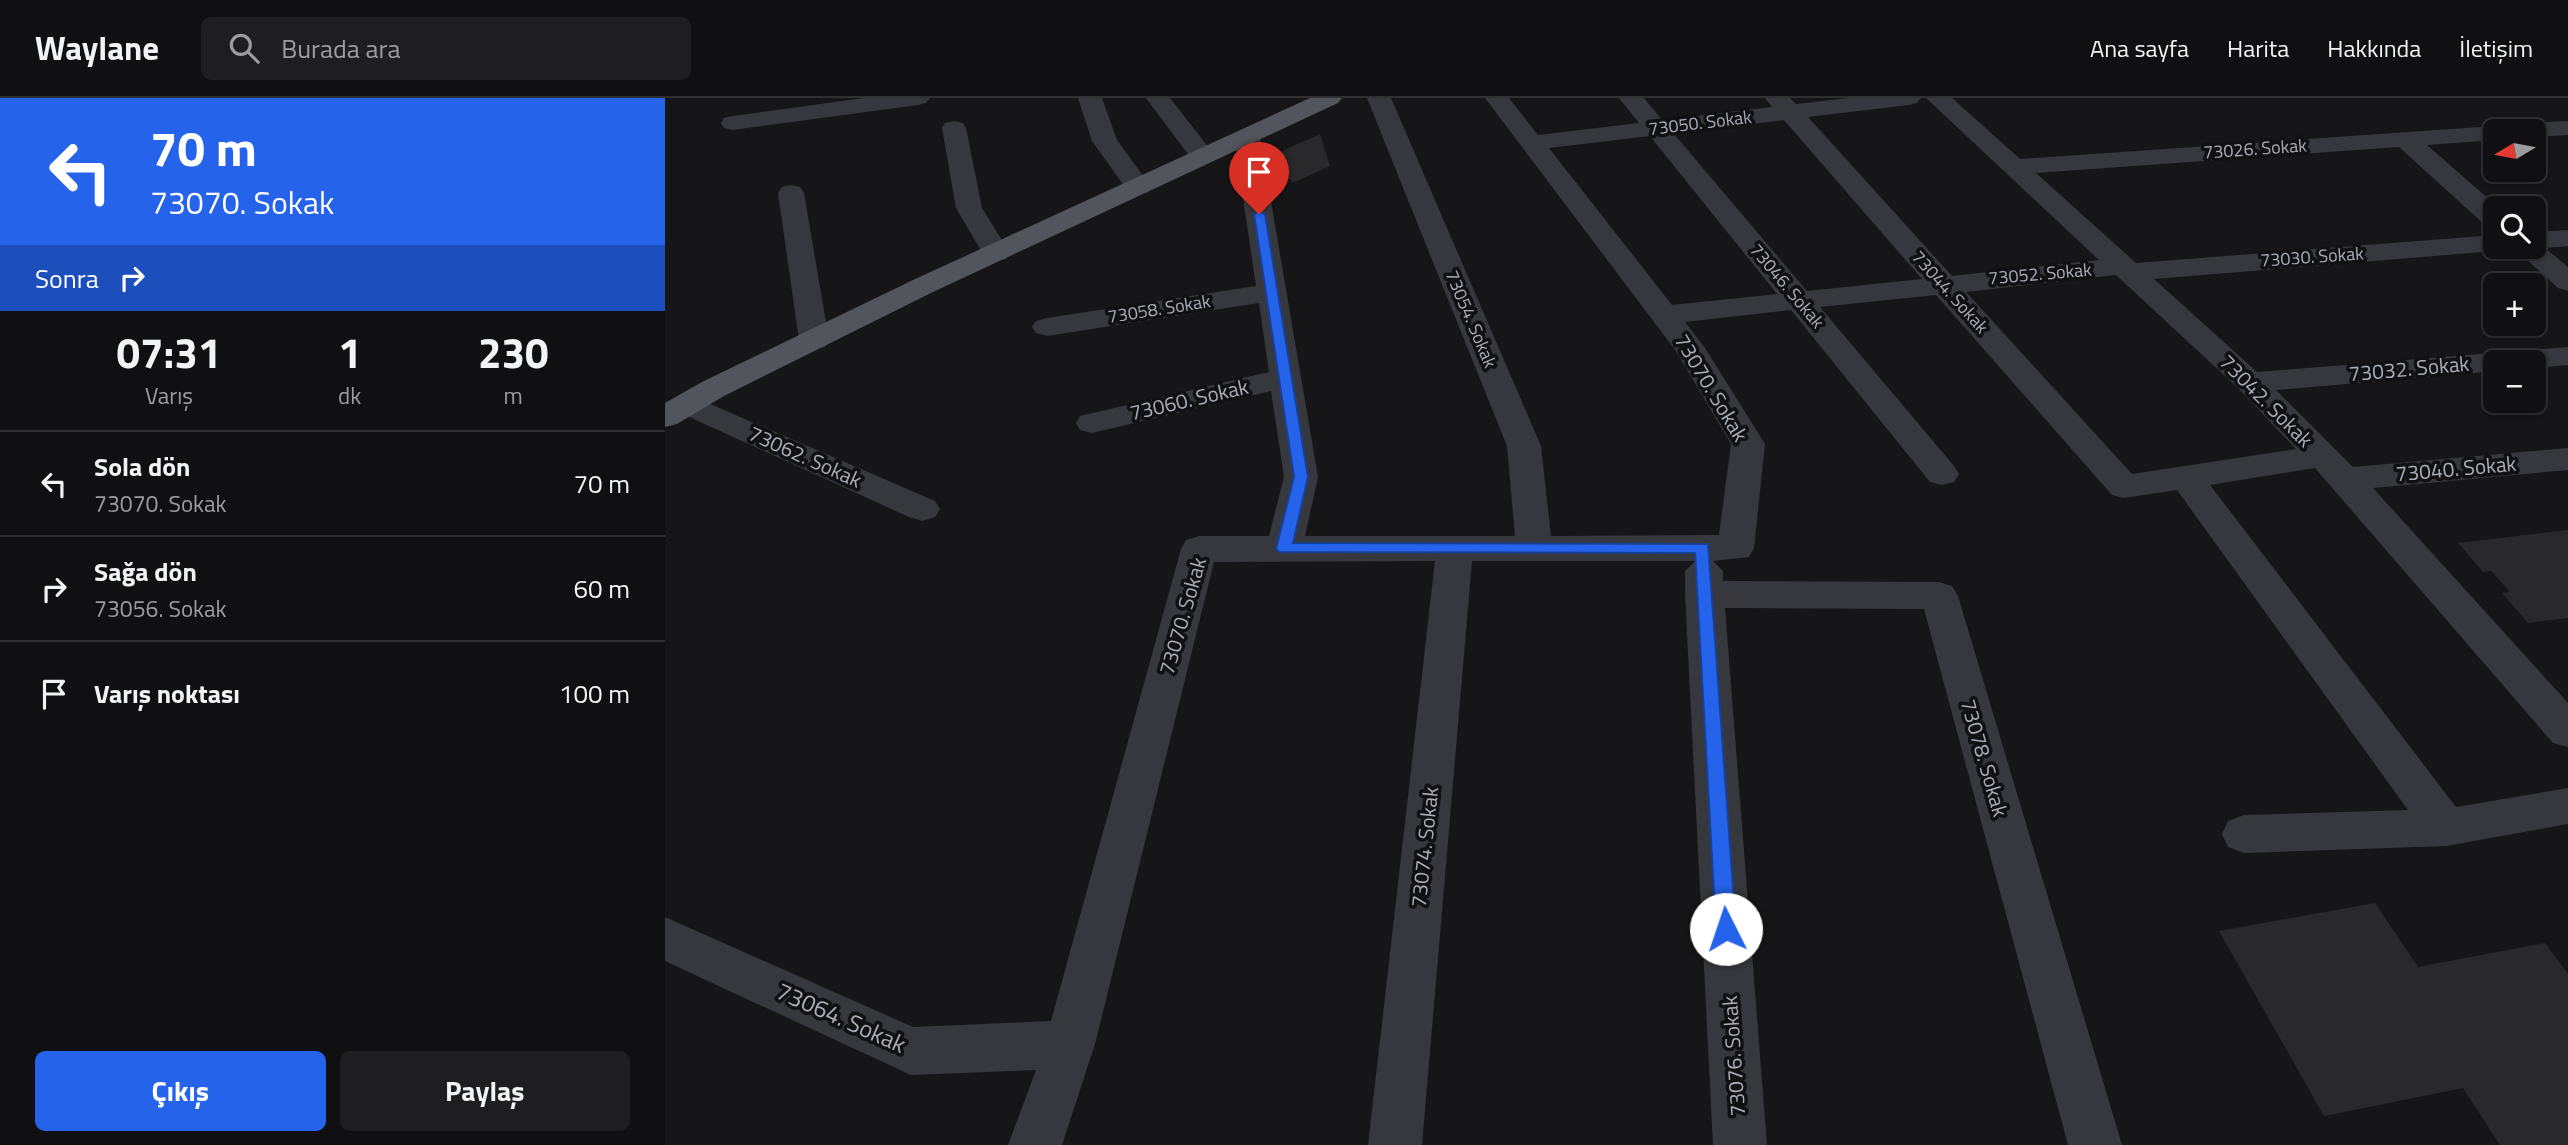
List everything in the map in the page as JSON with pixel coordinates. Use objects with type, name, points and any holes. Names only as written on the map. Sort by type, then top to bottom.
[{"type":"main road","points":[[676,410],[814,340],[1247,137],[1316,101]]},
{"type":"street","points":[[733,124],[918,98]]},
{"type":"street","points":[[1090,98],[1105,141],[1138,187]]},
{"type":"street","points":[[1158,98],[1203,157]]},
{"type":"street","name":"73054. Sokak","points":[[1379,98],[1524,446],[1534,548]]},
{"type":"street","name":"73070. Sokak","points":[[1035,1145],[1070,1044],[1199,549],[1737,548],[1748,444],[1690,348],[1497,98]]},
{"type":"street","name":"73046. Sokak","points":[[1631,98],[1942,474]]},
{"type":"street","name":"73050. Sokak","points":[[1532,143],[1655,128],[1783,105],[1909,98]]},
{"type":"street","name":"73042. Sokak","points":[[1938,98],[2250,382],[2333,468],[2568,731]]},
{"type":"street","name":"73044. Sokak","points":[[1783,105],[2124,486]]},
{"type":"street","points":[[954,128],[969,208],[996,253]]},
{"type":"street","points":[[2546,129],[2568,128]]},
{"type":"street","name":"73026. Sokak","points":[[2014,167],[2483,133]]},
{"type":"street","points":[[1247,137],[1301,477],[1284,549]]},
{"type":"street","points":[[2405,139],[2483,208]]},
{"type":"street","points":[[791,193],[814,340]]},
{"type":"street","points":[[2546,239],[2568,238]]},
{"type":"street","name":"73030. Sokak","points":[[2126,269],[2483,244]]},
{"type":"street","points":[[2542,259],[2568,282]]},
{"type":"street","name":"73052. Sokak","points":[[1665,316],[1943,284],[2126,269]]},
{"type":"street","name":"73058. Sokak","points":[[1047,327],[1271,292]]},
{"type":"street","name":"73032. Sokak","points":[[2250,382],[2568,356]]},
{"type":"street","name":"73060. Sokak","points":[[1092,423],[1285,378]]},
{"type":"street","name":"73062. Sokak","points":[[676,410],[922,509]]},
{"type":"street","name":"73040. Sokak","points":[[2124,486],[2186,477],[2333,468],[2568,459]]},
{"type":"street","points":[[2186,477],[2446,827]]},
{"type":"street","name":"73074. Sokak","points":[[1395,1145],[1455,548]]},
{"type":"street","name":"73076. Sokak","points":[[1702,548],[1740,1145]]},
{"type":"street","name":"73078. Sokak","points":[[1704,594],[1939,596],[2095,1145]]},
{"type":"street","points":[[2244,834],[2446,827],[2568,806]]},
{"type":"street","name":"73064. Sokak","points":[[665,938],[911,1051],[1070,1044]]},
{"type":"building","points":[[1320,134],[1330,166],[1293,183],[1290,179],[1272,181],[1269,159],[1273,155]]},
{"type":"building","points":[[2568,530],[2568,618],[2528,623],[2502,593],[2510,592],[2491,571],[2483,572],[2458,543]]},
{"type":"building","points":[[2375,903],[2418,967],[2545,943],[2568,974],[2568,1145],[2500,1145],[2463,1088],[2324,1116],[2219,931]]},
{"type":"route","points":[[1259,214],[1301,477],[1284,549],[1702,548],[1726,929]]}]
